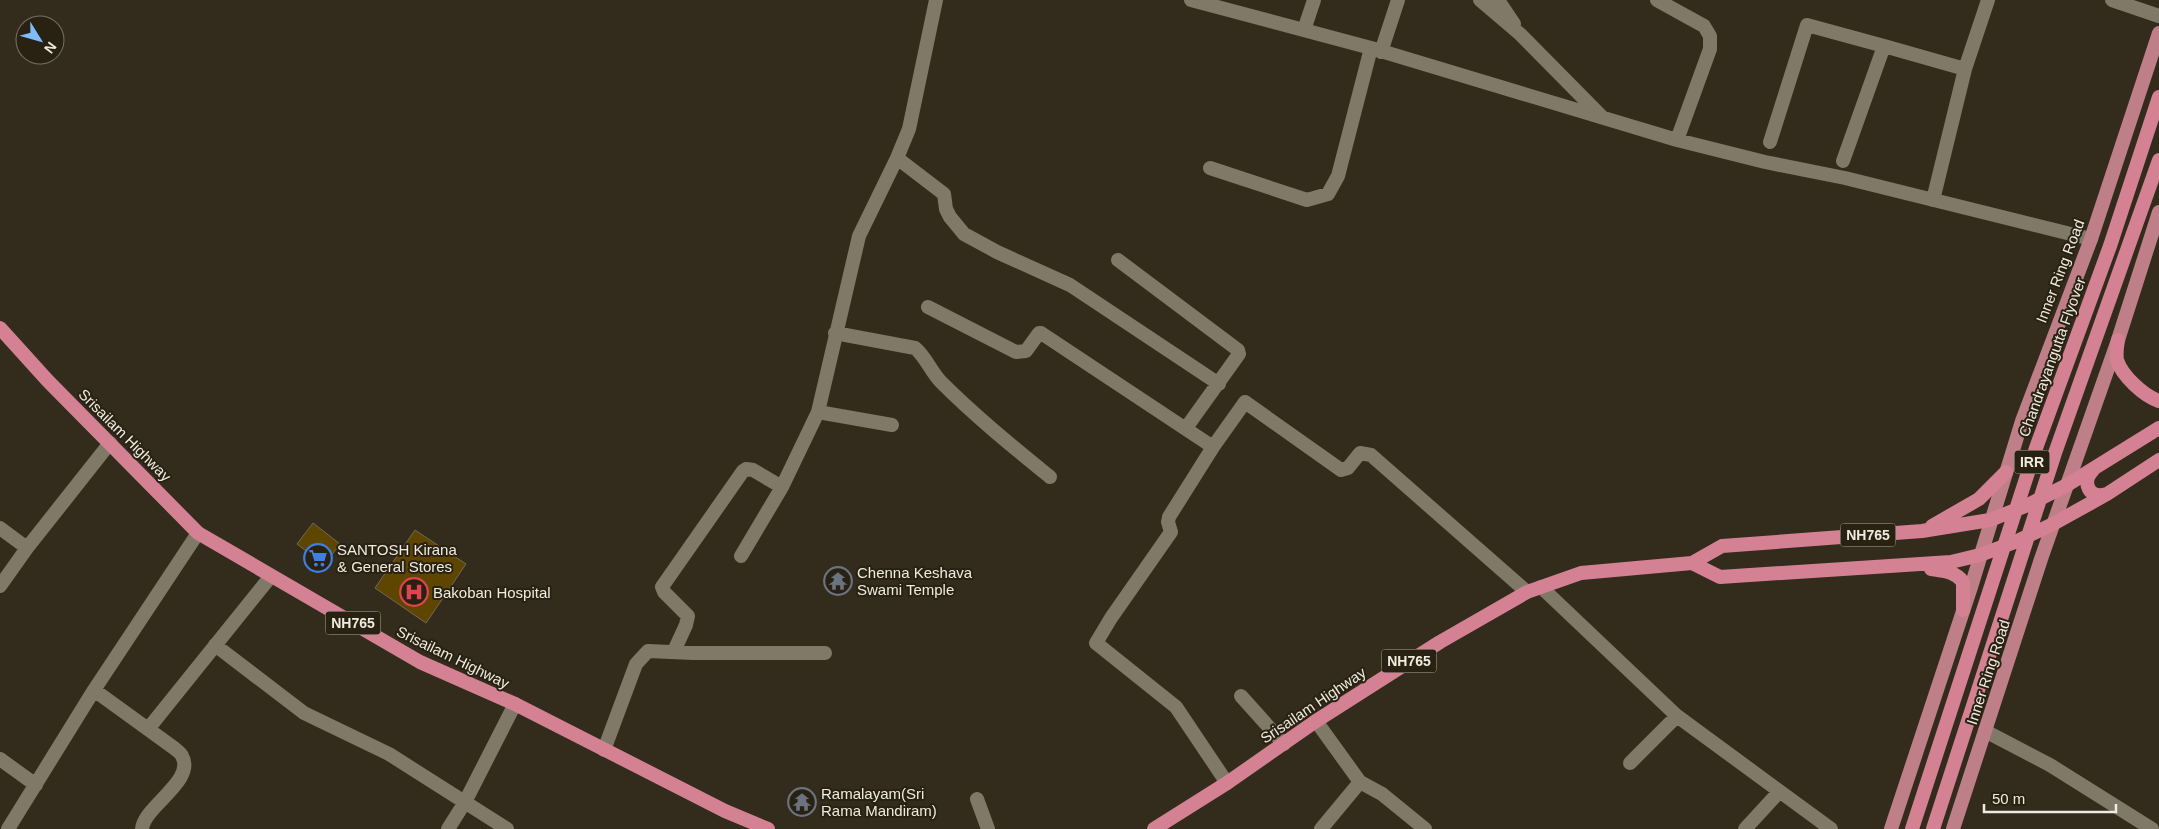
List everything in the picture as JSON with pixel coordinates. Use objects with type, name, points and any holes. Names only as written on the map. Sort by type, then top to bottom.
[{"type":"highway","name":"Chandrayangutta Flyover","points":[[1912,829],[2036,448],[2110,246],[2159,97]]},
{"type":"highway","name":"IRR","points":[[1933,829],[2052,463],[2159,160]]},
{"type":"highway","name":"Srisailam Highway","points":[[0,328],[48,381],[198,533],[420,662],[514,704],[725,811],[768,829]]},
{"type":"highway","points":[[2118,340],[2117,359],[2126,374],[2138,387],[2159,400]]},
{"type":"highway","name":"NH765","points":[[1692,563],[1722,546],[1922,531],[1990,520],[2028,505],[2067,485],[2159,428]]},
{"type":"highway","name":"NH765","points":[[1692,563],[1720,577],[1951,562],[1980,555],[2015,542],[2053,524],[2107,494],[2159,460]]},
{"type":"highway","points":[[2093,470],[2088,475],[2086,482],[2088,489],[2093,494],[2100,496],[2107,494]]},
{"type":"highway","points":[[1922,531],[1979,499],[2006,472]]},
{"type":"highway","name":"Srisailam Highway","points":[[1154,829],[1227,783],[1316,721],[1440,642],[1527,592],[1581,573],[1692,563]]},
{"type":"highway","points":[[1895,566],[1929,568],[1955,574],[1963,582],[1963,610]]},
{"type":"main road","name":"Inner Ring Road","points":[[1990,520],[2056,329],[2091,239],[2159,33]]},
{"type":"main road","name":"IRR","points":[[2053,524],[2118,340],[2159,212]]},
{"type":"main road","name":"IRR","points":[[1891,829],[1963,610],[1990,520]]},
{"type":"main road","name":"Inner Ring Road","points":[[1953,829],[2053,524]]},
{"type":"street","points":[[741,556],[782,487],[818,412],[859,236],[909,129],[936,0]]},
{"type":"street","points":[[1190,0],[1232,6],[1304,30],[1677,140],[1765,162],[1846,178],[2091,239]]},
{"type":"street","points":[[1304,30],[1314,0]]},
{"type":"street","points":[[1210,168],[1307,200],[1328,194],[1338,176],[1376,50],[1398,0]]},
{"type":"street","points":[[1480,0],[1520,34],[1604,119]]},
{"type":"street","points":[[1657,0],[1704,26],[1710,36],[1710,49],[1677,140]]},
{"type":"street","points":[[1932,200],[1965,69],[1988,0]]},
{"type":"street","points":[[2112,0],[2159,16]]},
{"type":"street","points":[[1502,1],[1520,34]]},
{"type":"street","points":[[1770,142],[1807,25],[1965,69]]},
{"type":"street","points":[[1843,161],[1884,46]]},
{"type":"street","points":[[897,158],[944,194],[946,209],[964,234],[997,252],[1070,285],[1218,384]]},
{"type":"street","points":[[1118,260],[1238,350],[1239,354],[1186,428]]},
{"type":"street","points":[[928,307],[1016,352],[1026,351],[1041,333],[1213,447]]},
{"type":"street","points":[[836,334],[915,348],[923,356],[939,380],[967,407],[1050,477]]},
{"type":"street","points":[[1227,783],[1176,707],[1096,643],[1111,618],[1171,532],[1168,522],[1169,517],[1213,447],[1245,402],[1341,470],[1348,468],[1360,453],[1371,455],[1527,592]]},
{"type":"street","points":[[818,412],[892,425]]},
{"type":"street","points":[[0,586],[27,548],[110,443]]},
{"type":"street","points":[[674,651],[688,616],[664,592],[662,587],[743,471],[746,469],[753,470],[782,487]]},
{"type":"street","points":[[0,528],[27,548]]},
{"type":"street","points":[[8,829],[94,690],[198,533]]},
{"type":"street","points":[[148,730],[271,576]]},
{"type":"street","points":[[1541,587],[1677,716],[1831,829]]},
{"type":"street","points":[[215,645],[304,713],[389,754],[507,829]]},
{"type":"street","points":[[604,750],[640,658],[648,650],[692,653],[825,653]]},
{"type":"street","points":[[94,690],[174,748],[182,756],[184,765],[181,778],[147,817],[142,824],[142,829]]},
{"type":"street","points":[[1242,696],[1284,744]]},
{"type":"street","points":[[448,829],[465,802],[514,704]]},
{"type":"street","points":[[1630,763],[1677,716]]},
{"type":"street","points":[[1316,721],[1360,782],[1382,794],[1425,829]]},
{"type":"street","points":[[1985,732],[2050,766],[2152,829]]},
{"type":"street","points":[[0,759],[36,785]]},
{"type":"street","points":[[1326,828],[1360,782]]},
{"type":"street","points":[[1745,829],[1779,792]]},
{"type":"street","points":[[977,799],[988,829]]},
{"type":"building","points":[[313,523],[340,544],[324,565],[297,544]]},
{"type":"building","points":[[415,530],[466,564],[426,623],[375,588]]},
{"type":"place","name":"SANTOSH Kirana & General Stores","points":[[318,558]]},
{"type":"place","name":"Chenna Keshava Swami Temple","points":[[838,581]]},
{"type":"place","name":"Bakoban Hospital","points":[[414,592]]},
{"type":"place","name":"Ramalayam(Sri Rama Mandiram)","points":[[802,802]]}]
